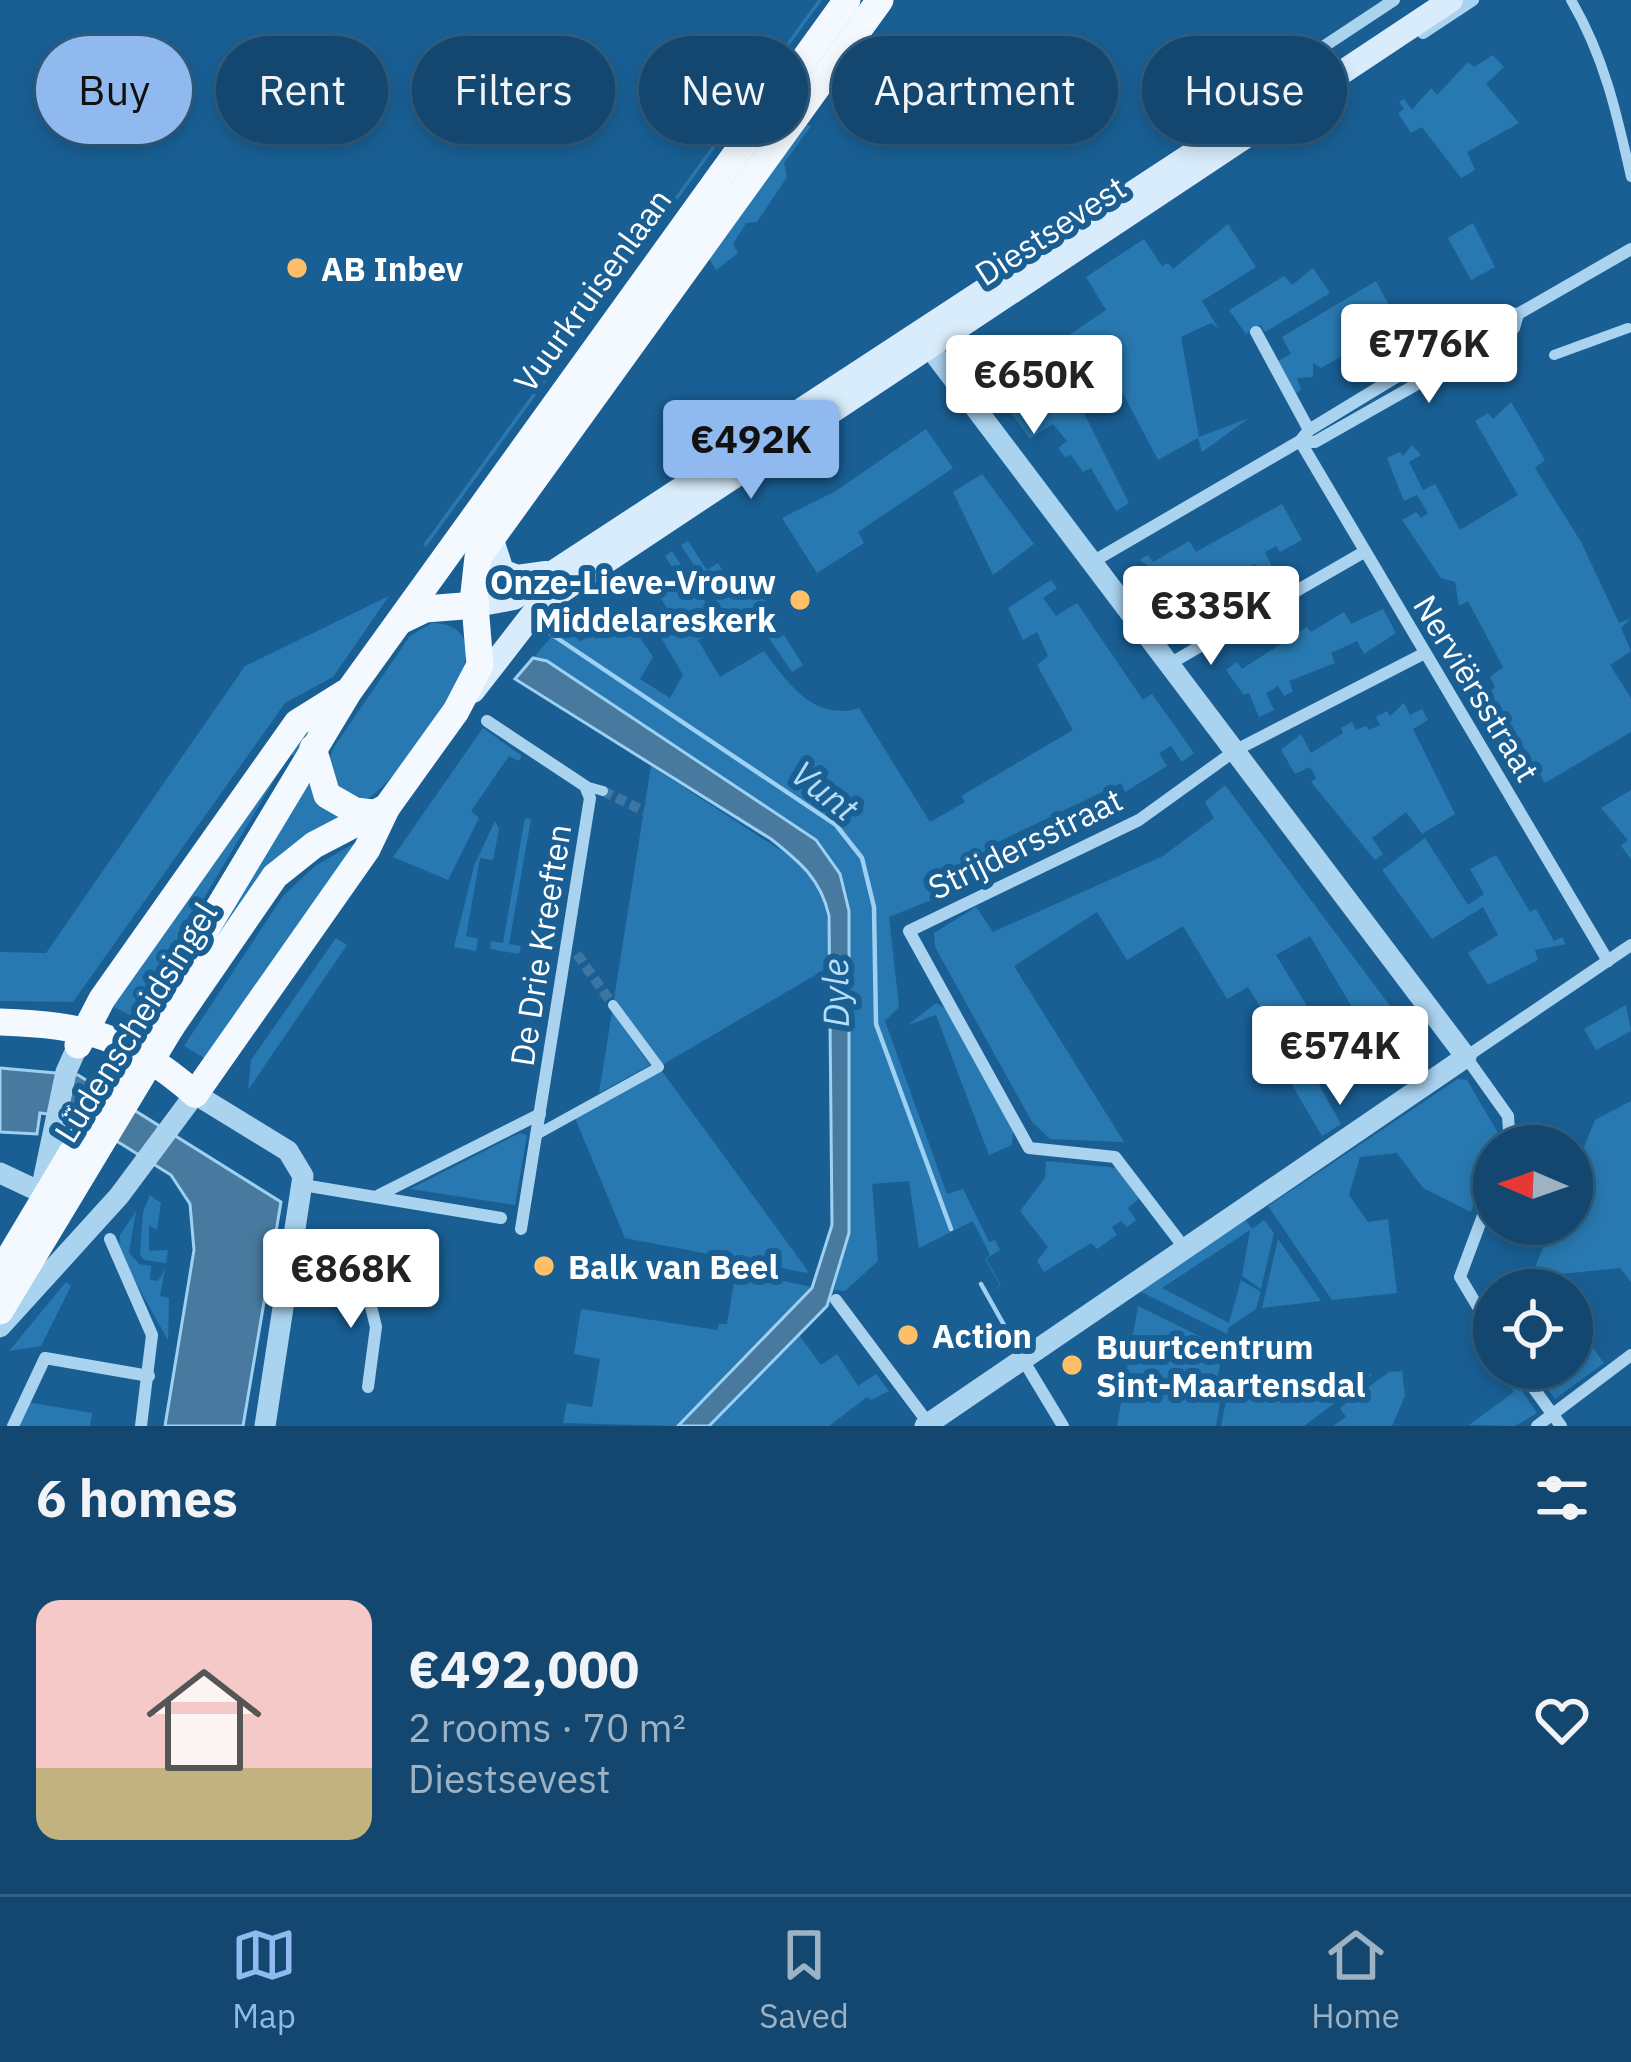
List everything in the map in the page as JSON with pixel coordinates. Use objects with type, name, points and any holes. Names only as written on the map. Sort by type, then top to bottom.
[{"type":"main road","name":"Vuurkruisenlaan","points":[[349,691],[847,0]]},
{"type":"main road","name":"Vuurkruisenlaan","points":[[482,649],[475,572],[491,536],[880,0]]},
{"type":"main road","points":[[1347,59],[1434,0]]},
{"type":"main road","points":[[1347,65],[1451,0]]},
{"type":"main road","name":"Diestsevest","points":[[476,605],[514,598],[1221,144]]},
{"type":"main road","name":"Diestsevest","points":[[455,711],[539,606],[930,348],[1223,144]]},
{"type":"main road","points":[[491,536],[502,572],[517,577],[555,572]]},
{"type":"main road","points":[[397,623],[436,608],[476,605]]},
{"type":"main road","points":[[0,1022],[82,1036],[156,1086],[195,1094],[367,849],[380,810],[455,711],[480,665],[482,649],[460,622],[436,608]]},
{"type":"main road","points":[[82,1036],[297,723],[349,691]]},
{"type":"main road","name":"Lüdenscheidsingel","points":[[0,1310],[349,691]]},
{"type":"main road","points":[[313,748],[327,795],[355,811],[380,810]]},
{"type":"main road","name":"Lüdenscheidsingel","points":[[0,1272],[162,1022],[275,876],[314,845],[380,810]]},
{"type":"main road","points":[[0,1040],[82,1036]]},
{"type":"street","name":"Diestsevest","points":[[1340,36],[1394,0]]},
{"type":"street","name":"Diestsevest","points":[[1347,83],[1474,0]]},
{"type":"street","points":[[1571,0],[1593,37],[1610,83],[1631,177]]},
{"type":"street","points":[[1094,561],[1305,436],[1316,442],[1471,354],[1514,328],[1518,314],[1631,249]]},
{"type":"street","points":[[1554,355],[1628,328]]},
{"type":"street","name":"Nerviërsstraat","points":[[1256,332],[1364,552],[1608,961]]},
{"type":"street","points":[[930,348],[1466,1057],[1508,1116],[1509,1125]]},
{"type":"street","points":[[1171,663],[1364,552]]},
{"type":"street","name":"Strijdersstraat","points":[[1183,1246],[1115,1156],[1029,1148],[909,931],[1139,820],[1236,750],[1426,653]]},
{"type":"street","name":"De Drie Kreeften","points":[[488,722],[585,786],[603,791]]},
{"type":"street","name":"De Drie Kreeften","points":[[521,1229],[572,949],[590,806],[585,786]]},
{"type":"street","points":[[836,1300],[928,1425],[1183,1246],[1631,945]]},
{"type":"street","points":[[536,1135],[659,1066],[613,1005]]},
{"type":"street","points":[[0,1272],[50,1223],[47,1195],[52,1145],[66,1072],[82,1036]]},
{"type":"street","points":[[0,1328],[146,1160],[195,1094],[288,1151],[303,1185],[265,1426]]},
{"type":"street","name":"De Drie Kreeften","points":[[372,1197],[400,1188],[540,1114]]},
{"type":"street","points":[[0,1173],[47,1195],[86,1227]]},
{"type":"street","points":[[303,1185],[501,1218]]},
{"type":"street","points":[[110,1238],[115,1260],[150,1325],[141,1426]]},
{"type":"street","points":[[1473,1242],[1460,1277],[1473,1305]]},
{"type":"street","points":[[293,1261],[363,1274],[376,1327],[368,1387]]},
{"type":"street","points":[[1538,1426],[1557,1420],[1631,1355]]},
{"type":"street","points":[[1022,1357],[1063,1426]]},
{"type":"street","points":[[14,1426],[45,1358],[149,1376]]},
{"type":"street","points":[[1534,1389],[1557,1420]]},
{"type":"shaded area","points":[[818,0],[822,0],[796,36],[792,36]]},
{"type":"shaded area","points":[[1493,55],[1504,67],[1486,84],[1519,123],[1467,152],[1475,170],[1461,178],[1422,127],[1411,133],[1398,113],[1404,109],[1399,102],[1404,99],[1412,110],[1431,88],[1437,95],[1468,62],[1474,67]]},
{"type":"shaded area","points":[[714,144],[718,144],[426,547],[423,545]]},
{"type":"shaded area","points":[[789,144],[798,144],[784,163],[787,177],[757,222],[746,223],[733,244],[738,253],[716,270],[707,255]]},
{"type":"shaded area","points":[[1473,223],[1495,267],[1471,280],[1448,238]]},
{"type":"shaded area","points":[[1228,224],[1256,267],[1202,301],[1218,328],[1211,323],[1181,337],[1199,437],[1249,418],[1202,452],[1198,438],[1158,460],[1119,386],[1087,407],[1083,411],[1129,503],[1116,511],[1091,468],[1083,472],[1071,455],[1065,457],[1058,448],[1067,441],[1053,424],[1030,439],[988,381],[999,374],[1004,380],[1038,358],[1044,365],[1059,354],[1054,345],[1106,310],[1086,277],[1144,239],[1162,266],[1168,263],[1173,269]]},
{"type":"shaded area","points":[[1313,268],[1330,293],[1265,332],[1260,325],[1246,334],[1229,310],[1284,276],[1292,285]]},
{"type":"shaded area","points":[[1376,281],[1399,324],[1321,368],[1313,363],[1313,377],[1297,378],[1301,390],[1296,393],[1278,361],[1291,354],[1282,337]]},
{"type":"shaded area","points":[[1511,402],[1545,460],[1535,468],[1581,542],[1619,623],[1631,618],[1621,628],[1631,651],[1610,665],[1631,698],[1631,732],[1545,783],[1490,692],[1495,687],[1490,677],[1503,667],[1468,601],[1459,606],[1455,582],[1441,578],[1402,520],[1416,512],[1421,518],[1428,513],[1417,495],[1404,501],[1387,458],[1400,452],[1403,456],[1412,445],[1421,455],[1409,462],[1423,490],[1435,484],[1460,530],[1518,495],[1475,421],[1488,413],[1493,419]]},
{"type":"shaded area","points":[[926,429],[953,468],[858,532],[864,543],[817,573],[782,518],[834,492]]},
{"type":"shaded area","points":[[982,474],[1034,544],[993,575],[953,492]]},
{"type":"shaded area","points":[[1282,504],[1302,540],[1280,552],[1276,546],[1265,552],[1272,567],[1261,573],[1256,564],[1223,578],[1230,592],[1206,606],[1211,586],[1188,606],[1163,575],[1139,560],[1148,555],[1153,562],[1189,541],[1196,552]]},
{"type":"shaded area","points":[[688,541],[707,570],[718,563],[737,593],[751,580],[779,620],[769,628],[777,639],[784,635],[803,665],[792,672],[752,613],[729,620],[681,545]]},
{"type":"shaded area","points":[[672,551],[721,626],[719,638],[709,635],[698,640],[720,677],[764,651],[793,687],[815,705],[843,711],[859,708],[930,822],[965,802],[961,796],[1073,730],[1037,665],[1048,656],[1037,632],[1023,640],[1008,608],[1051,580],[1057,588],[1043,598],[1056,616],[1077,603],[1143,700],[1152,694],[1194,753],[1182,762],[1171,746],[1159,753],[1167,766],[1125,792],[1121,783],[998,842],[1009,869],[889,917],[899,1007],[885,1021],[947,1194],[963,1189],[989,1242],[995,1240],[1000,1250],[986,1259],[1001,1285],[980,1299],[1000,1285],[985,1259],[990,1255],[973,1221],[919,1248],[909,1181],[872,1184],[878,1261],[845,1291],[834,1290],[849,1233],[849,912],[840,874],[547,661],[533,658],[565,621],[580,642],[591,634],[595,639],[627,618],[653,657],[640,679],[670,698],[683,675],[653,624],[670,613],[653,586],[675,572],[665,556]]},
{"type":"shaded area","points":[[389,596],[333,677],[285,703],[73,1002],[0,1001],[0,952],[46,953],[245,666]]},
{"type":"shaded area","points":[[1383,609],[1396,633],[1364,654],[1357,641],[1331,653],[1335,663],[1289,681],[1293,691],[1284,696],[1278,686],[1266,693],[1274,710],[1259,717],[1249,693],[1244,695],[1226,670],[1237,662],[1242,669],[1307,627],[1311,632],[1344,612],[1351,624]]},
{"type":"shaded area","points":[[432,623],[459,632],[466,652],[460,680],[398,771],[366,799],[352,797],[333,784],[329,759],[334,747],[410,636]]},
{"type":"shaded area","points":[[1404,703],[1410,715],[1422,709],[1428,720],[1413,729],[1455,814],[1422,834],[1406,812],[1372,838],[1383,854],[1375,860],[1311,782],[1316,778],[1310,767],[1295,774],[1281,750],[1301,734],[1311,753],[1352,722],[1356,730],[1380,725],[1376,717],[1387,711],[1390,716]]},
{"type":"shaded area","points":[[318,719],[295,756],[291,754],[285,762],[133,1017],[112,1006],[282,757]]},
{"type":"shaded area","points":[[483,728],[522,756],[519,761],[509,756],[471,811],[479,818],[448,880],[393,857]]},
{"type":"shaded area","points":[[651,766],[805,866],[824,902],[829,939],[829,967],[662,1065],[614,999]]},
{"type":"shaded area","points":[[306,778],[314,795],[340,816],[176,999]]},
{"type":"shaded area","points":[[1225,785],[1411,1034],[1388,1049],[1384,1043],[1376,1048],[1310,936],[1276,955],[1325,1036],[1336,1031],[1352,1059],[1317,1081],[1341,1124],[1322,1136],[1263,1036],[1274,1029],[1248,987],[1227,999],[1183,926],[1127,960],[1097,912],[1014,966],[1124,1142],[1050,1139],[1032,1122],[935,947],[934,933],[976,907],[993,932],[1163,856],[1214,818],[1205,802]]},
{"type":"shaded area","points":[[1631,790],[1631,859],[1621,846],[1628,840],[1601,808]]},
{"type":"shaded area","points":[[525,818],[531,819],[509,944],[521,946],[519,954],[490,949],[491,941],[503,943]]},
{"type":"shaded area","points":[[495,821],[499,829],[493,860],[480,858],[466,936],[478,939],[476,951],[454,947],[474,866]]},
{"type":"shaded area","points":[[365,837],[209,1061],[184,1046],[283,896],[315,866]]},
{"type":"shaded area","points":[[1425,838],[1468,905],[1484,894],[1470,869],[1496,855],[1530,912],[1536,909],[1554,941],[1562,937],[1566,944],[1535,950],[1538,960],[1488,985],[1468,953],[1498,935],[1483,907],[1432,939],[1382,870]]},
{"type":"shaded area","points":[[336,938],[347,945],[248,1090],[251,1060]]},
{"type":"shaded area","points":[[936,1003],[947,1009],[1013,1131],[1012,1145],[989,1155],[936,1015],[908,1025]]},
{"type":"shaded area","points":[[1626,1005],[1631,1031],[1596,1050],[1584,1029]]},
{"type":"shaded area","points":[[612,1012],[650,1065],[599,1093]]},
{"type":"shaded area","points":[[661,1070],[807,1273],[625,1238],[575,1118]]},
{"type":"shaded area","points":[[1458,1079],[1467,1080],[1493,1125],[1473,1125],[1471,1212],[1423,1188],[1397,1153],[1360,1157],[1349,1195],[1368,1222],[1388,1219],[1397,1293],[1332,1300],[1268,1206]]},
{"type":"shaded area","points":[[1631,1101],[1631,1282],[1620,1268],[1534,1269],[1544,1245],[1593,1245],[1595,1120]]},
{"type":"shaded area","points":[[520,1133],[527,1135],[515,1205],[410,1189]]},
{"type":"shaded area","points":[[1046,1161],[1118,1168],[1141,1197],[1128,1208],[1136,1220],[1127,1227],[1121,1221],[1112,1227],[1117,1235],[1097,1249],[1091,1243],[1044,1272],[1037,1261],[1048,1247],[1020,1211],[1045,1178]]},
{"type":"shaded area","points":[[150,1195],[161,1203],[157,1230],[149,1225],[149,1251],[168,1250],[166,1263],[144,1260],[140,1254],[143,1212]]},
{"type":"shaded area","points":[[136,1211],[129,1253],[139,1264],[151,1266],[150,1280],[158,1281],[165,1269],[160,1296],[169,1298],[168,1340],[119,1253],[120,1235]]},
{"type":"shaded area","points":[[1246,1220],[1252,1229],[1264,1220],[1274,1233],[1261,1289],[1242,1276],[1250,1230],[1162,1288],[1229,1323],[1241,1280],[1261,1292],[1256,1309],[1229,1327],[1227,1334],[1139,1291]]},
{"type":"shaded area","points":[[1278,1239],[1321,1301],[1262,1308]]},
{"type":"shaded area","points":[[736,1271],[812,1287],[678,1426],[563,1423],[567,1403],[592,1407],[600,1359],[574,1354],[581,1309],[717,1330],[719,1324],[727,1324]]},
{"type":"shaded area","points":[[66,1282],[71,1286],[41,1346],[9,1351]]},
{"type":"shaded area","points":[[1138,1306],[1224,1348],[1214,1391],[1222,1391],[1216,1426],[1117,1426]]},
{"type":"shaded area","points":[[799,1335],[821,1365],[837,1354],[858,1386],[876,1374],[889,1391],[871,1400],[867,1397],[829,1426],[709,1426]]},
{"type":"shaded area","points":[[1593,1348],[1604,1363],[1593,1371]]},
{"type":"shaded area","points":[[1402,1371],[1405,1396],[1392,1426],[1333,1426],[1346,1417],[1340,1408],[1389,1372]]},
{"type":"shaded area","points":[[1373,1374],[1304,1426],[1221,1426],[1228,1391]]},
{"type":"shaded area","points":[[1521,1389],[1537,1413],[1515,1426],[1469,1425]]},
{"type":"shaded area","points":[[1548,1389],[1569,1389],[1555,1399]]},
{"type":"shaded area","points":[[27,1402],[92,1413],[90,1426],[17,1426]]},
{"type":"water","name":"Dyle","points":[[533,658],[547,661],[816,840],[840,874],[849,911],[849,1233],[827,1306],[709,1426],[678,1426],[812,1288],[832,1225],[829,916],[808,872],[771,839],[515,679]]},
{"type":"water","points":[[0,1068],[78,1075],[281,1202],[243,1426],[165,1426],[194,1250],[190,1204],[171,1175],[76,1118],[40,1113],[37,1134],[0,1132]]},
{"type":"waterway","name":"Vunt","points":[[551,634],[836,825],[862,858],[874,907],[876,1024],[951,1229]]},
{"type":"waterway","name":"Vunt","points":[[981,1284],[1013,1341]]},
{"type":"tunnel","points":[[603,791],[644,811]]},
{"type":"tunnel","points":[[577,954],[613,1005]]},
{"type":"place","name":"AB Inbev","points":[[297,268]]},
{"type":"place","name":"Onze-Lieve-Vrouw Middelareskerk","points":[[800,600]]},
{"type":"place","name":"Balk van Beel","points":[[544,1266]]},
{"type":"place","name":"Action","points":[[908,1335]]},
{"type":"place","name":"Buurtcentrum Sint-Maartensdal","points":[[1072,1365]]}]
